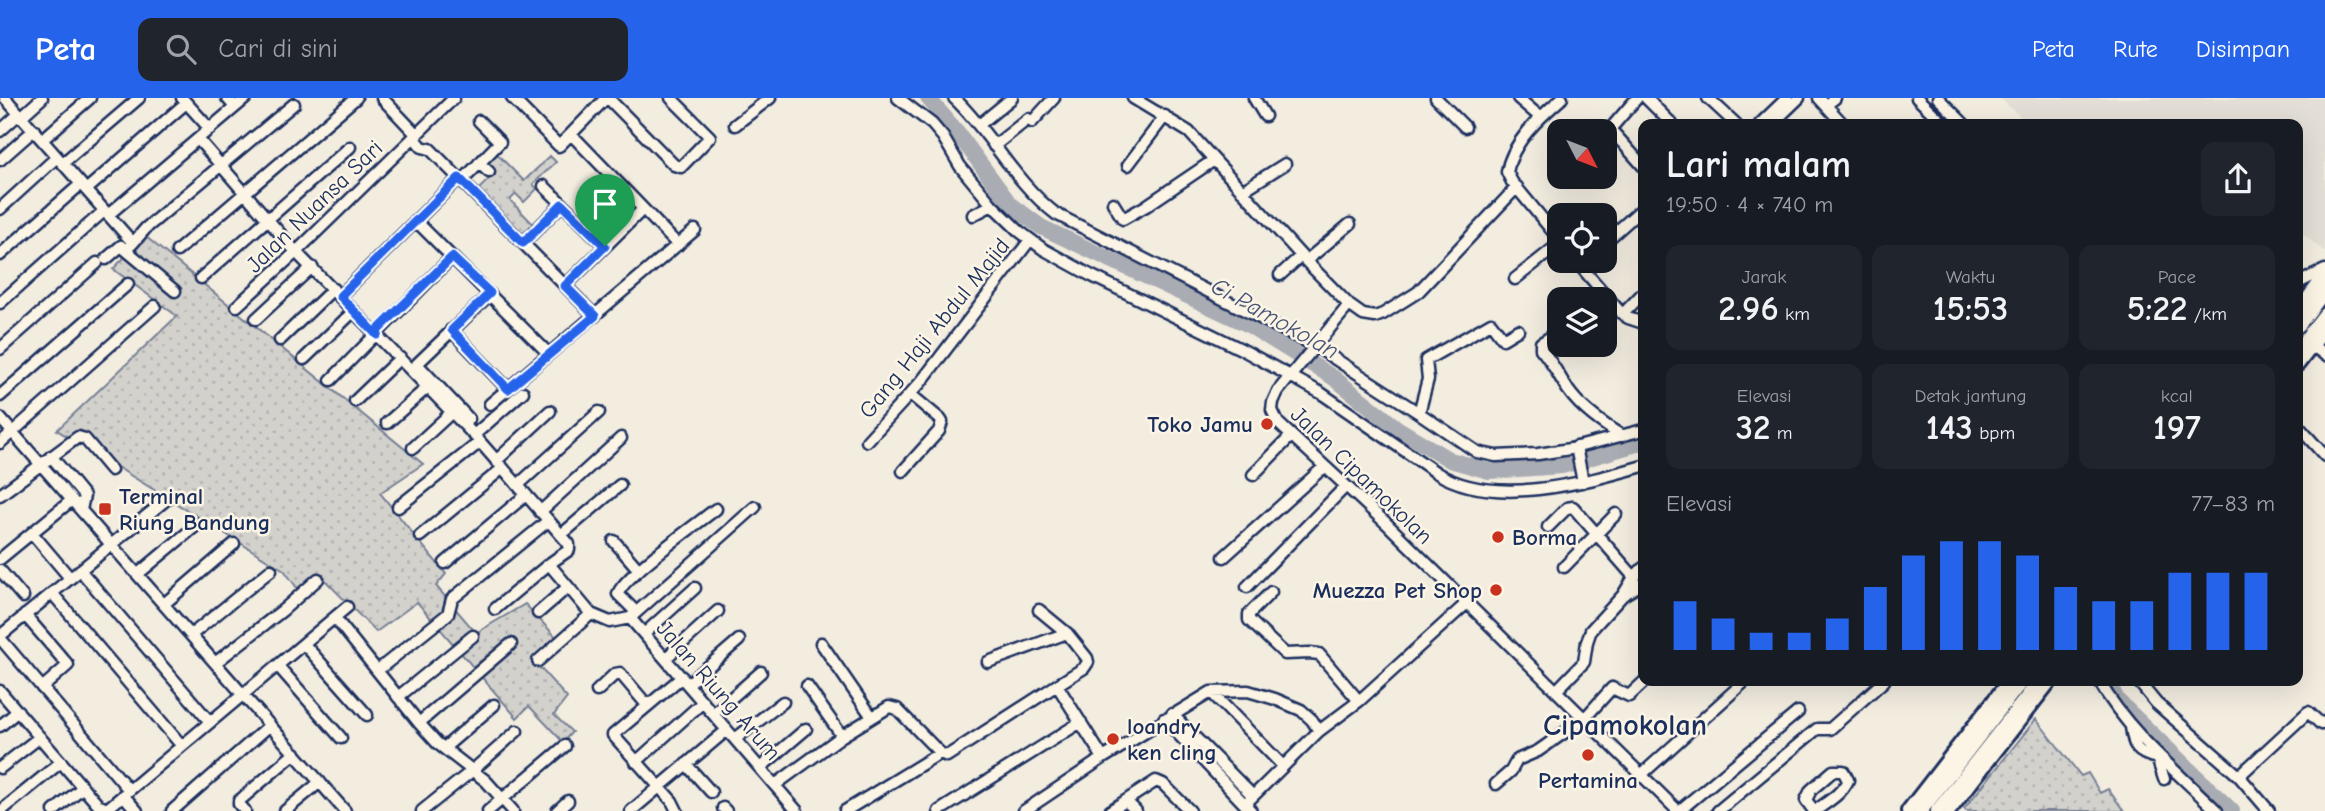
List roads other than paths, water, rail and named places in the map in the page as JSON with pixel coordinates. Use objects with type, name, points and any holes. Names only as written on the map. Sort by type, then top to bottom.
[{"type":"highway","points":[[2303,319],[2325,290]]},
{"type":"highway","points":[[2303,344],[2325,315]]},
{"type":"highway","points":[[1920,811],[2017,686]]},
{"type":"highway","points":[[1938,811],[2036,686]]},
{"type":"highway","points":[[1939,771],[1967,750]]},
{"type":"main road","points":[[2303,304],[2325,272]]},
{"type":"main road","points":[[2303,357],[2325,329]]},
{"type":"main road","points":[[1908,811],[2005,686]]},
{"type":"main road","points":[[1949,811],[2046,686]]},
{"type":"street","points":[[5,98],[106,213],[129,247],[175,291]]},
{"type":"street","points":[[0,131],[42,98]]},
{"type":"street","points":[[42,140],[90,98]]},
{"type":"street","points":[[0,208],[139,98]]},
{"type":"street","points":[[227,98],[235,107]]},
{"type":"street","points":[[0,303],[246,98]]},
{"type":"street","points":[[177,251],[356,98]]},
{"type":"street","points":[[382,98],[417,138],[423,135],[460,180],[595,316]]},
{"type":"street","name":"Jalan Nuansa Sari","points":[[237,306],[417,138],[427,124],[454,98]]},
{"type":"street","points":[[512,98],[559,146],[607,98],[674,165],[681,167],[710,137],[671,98]]},
{"type":"street","points":[[734,125],[769,98]]},
{"type":"street","points":[[898,98],[932,124],[960,166],[992,205],[1030,240],[1090,275],[1292,373],[1455,483],[1469,488],[1502,490],[1638,467]]},
{"type":"street","points":[[954,98],[979,125],[1031,193],[1056,214],[1312,349],[1419,412],[1467,447],[1487,455],[1517,456],[1577,451],[1638,431]]},
{"type":"street","points":[[979,125],[1012,98]]},
{"type":"street","points":[[994,145],[1028,119],[1032,122],[1054,98]]},
{"type":"street","points":[[1254,98],[1265,116]]},
{"type":"street","points":[[1436,98],[1465,127]]},
{"type":"street","points":[[1518,98],[1540,117]]},
{"type":"street","points":[[1637,98],[1612,127],[1612,131],[1638,160]]},
{"type":"street","points":[[1646,98],[1667,119]]},
{"type":"street","points":[[1708,98],[1731,119]]},
{"type":"street","points":[[1765,119],[1780,103],[1799,98]]},
{"type":"street","points":[[1917,98],[1939,119]]},
{"type":"street","points":[[1938,98],[1956,119]]},
{"type":"street","points":[[1136,99],[1189,132],[1303,258],[1356,312],[1368,317],[1383,314],[1418,292],[1517,187]]},
{"type":"street","points":[[0,255],[84,187],[184,100],[210,129]]},
{"type":"street","points":[[1547,224],[1509,177],[1508,167],[1520,144],[1556,100]]},
{"type":"street","points":[[1827,101],[1840,119]]},
{"type":"street","points":[[129,247],[146,228],[294,104]]},
{"type":"street","points":[[1128,165],[1165,116]]},
{"type":"street","points":[[280,340],[340,291],[500,142],[479,121]]},
{"type":"street","points":[[0,160],[34,130]]},
{"type":"street","points":[[571,134],[678,245]]},
{"type":"street","points":[[198,139],[296,252],[340,291],[354,311],[477,439],[569,544],[569,550],[495,609]]},
{"type":"street","points":[[201,278],[350,147]]},
{"type":"street","points":[[1113,203],[1123,219],[1214,160]]},
{"type":"street","points":[[479,163],[489,172]]},
{"type":"street","points":[[1242,191],[1285,164]]},
{"type":"street","points":[[544,186],[605,246]]},
{"type":"street","points":[[523,243],[562,204]]},
{"type":"street","points":[[972,215],[992,205]]},
{"type":"street","points":[[565,286],[643,209]]},
{"type":"street","points":[[1617,231],[1638,212]]},
{"type":"street","points":[[416,221],[549,355]]},
{"type":"street","points":[[1280,275],[1350,223]]},
{"type":"street","points":[[490,404],[695,230]]},
{"type":"street","name":"Gang Haji Abdul Majid","points":[[867,441],[910,394],[1030,240]]},
{"type":"street","points":[[0,349],[101,261],[121,246],[129,247]]},
{"type":"street","points":[[1515,279],[1547,254]]},
{"type":"street","points":[[331,380],[452,257]]},
{"type":"street","points":[[256,319],[312,267]]},
{"type":"street","points":[[2303,282],[2325,272]]},
{"type":"street","points":[[0,396],[128,284]]},
{"type":"street","points":[[469,419],[417,364],[490,293]]},
{"type":"street","points":[[1623,314],[1638,298]]},
{"type":"street","name":"Jalan Cipamokolan","points":[[1349,305],[1275,397],[1272,410],[1278,423],[1346,486],[1678,811]]},
{"type":"street","points":[[0,443],[155,306]]},
{"type":"street","points":[[1617,309],[1638,321]]},
{"type":"street","points":[[304,359],[354,311]]},
{"type":"street","points":[[1426,360],[1491,323],[1502,339],[1518,330]]},
{"type":"street","points":[[452,330],[508,389]]},
{"type":"street","points":[[1547,339],[1541,343],[1541,349],[1547,357]]},
{"type":"street","points":[[2312,345],[2325,355]]},
{"type":"street","points":[[1419,412],[1428,379],[1424,348]]},
{"type":"street","points":[[1547,357],[1581,405],[1622,436]]},
{"type":"street","points":[[355,401],[400,358]]},
{"type":"street","points":[[387,423],[428,387]]},
{"type":"street","points":[[398,507],[477,439],[523,392]]},
{"type":"street","points":[[904,471],[939,431],[942,422],[910,394]]},
{"type":"street","points":[[420,536],[499,464],[550,411]]},
{"type":"street","points":[[413,448],[452,412]]},
{"type":"street","points":[[519,485],[599,412]]},
{"type":"street","points":[[0,418],[345,811]]},
{"type":"street","points":[[2303,432],[2325,456]]},
{"type":"street","points":[[1253,475],[1291,436]]},
{"type":"street","points":[[0,495],[78,437],[82,437],[111,470]]},
{"type":"street","points":[[540,512],[621,438]]},
{"type":"street","points":[[1577,451],[1582,478]]},
{"type":"street","points":[[51,456],[84,496],[83,512]]},
{"type":"street","points":[[1224,557],[1324,467]]},
{"type":"street","points":[[561,535],[620,485]]},
{"type":"street","points":[[1247,587],[1346,486]]},
{"type":"street","points":[[445,563],[526,495]]},
{"type":"street","points":[[138,811],[0,637],[52,593],[68,575],[80,570],[167,499]]},
{"type":"street","points":[[0,559],[72,500]]},
{"type":"street","points":[[1548,527],[1570,507],[1638,579]]},
{"type":"street","points":[[716,509],[639,570],[618,591],[633,615],[755,508]]},
{"type":"street","points":[[1564,566],[1616,514]]},
{"type":"street","points":[[378,670],[448,614],[452,599],[548,521]]},
{"type":"street","points":[[138,574],[198,524]]},
{"type":"street","points":[[32,533],[68,575]]},
{"type":"street","points":[[614,541],[639,570]]},
{"type":"street","points":[[164,604],[234,544]]},
{"type":"street","points":[[538,661],[591,614],[549,565]]},
{"type":"street","points":[[0,570],[23,597]]},
{"type":"street","points":[[80,570],[211,722]]},
{"type":"street","points":[[191,635],[271,570]]},
{"type":"street","points":[[215,663],[318,579]]},
{"type":"street","points":[[1556,691],[1584,663],[1591,630],[1638,581]]},
{"type":"street","points":[[538,613],[568,587]]},
{"type":"street","points":[[644,634],[695,588]]},
{"type":"street","points":[[1271,592],[1249,614],[1249,620],[1285,654],[1310,653],[1322,656],[1359,701]]},
{"type":"street","points":[[52,593],[182,746]]},
{"type":"street","points":[[1168,717],[1250,803],[1283,766],[1320,731],[1359,701],[1467,604]]},
{"type":"street","points":[[0,691],[98,805],[105,809],[346,607]]},
{"type":"street","points":[[775,785],[842,736],[889,708],[897,709],[940,753],[953,753],[1084,668],[1088,662],[1087,658],[1067,633],[1039,610]]},
{"type":"street","points":[[666,658],[718,611]]},
{"type":"street","name":"Jalan Riung Arum","points":[[591,614],[610,622],[633,615],[644,634],[797,811]]},
{"type":"street","points":[[25,615],[68,665],[42,688]]},
{"type":"street","points":[[335,618],[419,723],[444,748],[473,770],[513,811]]},
{"type":"street","points":[[988,662],[1067,633]]},
{"type":"street","points":[[398,697],[473,636]]},
{"type":"street","points":[[677,811],[672,801],[613,735],[647,705],[739,640]]},
{"type":"street","points":[[821,643],[872,717]]},
{"type":"street","points":[[304,644],[367,715]]},
{"type":"street","points":[[419,723],[511,644]]},
{"type":"street","points":[[278,666],[341,738]]},
{"type":"street","points":[[713,714],[761,672]]},
{"type":"street","points":[[597,691],[615,674],[620,673],[647,705]]},
{"type":"street","points":[[1057,685],[1103,758]]},
{"type":"street","points":[[807,686],[842,736]]},
{"type":"street","points":[[1496,784],[1511,771],[1517,760],[1538,751],[1584,719],[1612,688],[1629,696],[1640,686]]},
{"type":"street","points":[[1641,775],[1740,686]]},
{"type":"street","points":[[1718,811],[1817,729],[1830,729],[1878,686]]},
{"type":"street","points":[[2102,686],[2131,727],[2217,811]]},
{"type":"street","points":[[2142,686],[2156,703],[2239,776],[2269,811]]},
{"type":"street","points":[[1030,809],[1103,758],[1211,692],[1248,691],[1275,699],[1301,710],[1320,731]]},
{"type":"street","points":[[1211,692],[1283,766]]},
{"type":"street","points":[[636,762],[704,702]]},
{"type":"street","points":[[735,739],[783,702]]},
{"type":"street","points":[[444,748],[494,705]]},
{"type":"street","points":[[0,726],[18,711]]},
{"type":"street","points":[[2239,776],[2309,711],[2321,724],[2325,722]]},
{"type":"street","points":[[1678,811],[1798,712]]},
{"type":"street","points":[[939,811],[1081,722]]},
{"type":"street","points":[[172,811],[270,725]]},
{"type":"street","points":[[2131,727],[2136,747],[2145,756],[2157,758],[2164,779]]},
{"type":"street","points":[[761,768],[806,729]]},
{"type":"street","points":[[631,811],[727,730]]},
{"type":"street","points":[[422,811],[517,731]]},
{"type":"street","points":[[0,768],[40,737]]},
{"type":"street","points":[[488,811],[565,746]]},
{"type":"street","points":[[245,811],[239,801],[295,753]]},
{"type":"street","points":[[845,811],[940,753]]},
{"type":"street","points":[[1,811],[61,762]]},
{"type":"street","points":[[686,764],[711,792]]},
{"type":"street","points":[[1110,811],[1156,781],[1163,784],[1190,811]]},
{"type":"street","points":[[285,811],[320,782]]},
{"type":"street","points":[[54,811],[83,787]]},
{"type":"street","points":[[557,811],[568,801]]},
{"type":"street","points":[[1126,801],[1136,811]]},
{"type":"waterway","name":"Ci Pamokolan","points":[[928,98],[957,132],[1010,204],[1041,227],[1247,324],[1334,378],[1397,428],[1450,460],[1489,471],[1562,466],[1638,443]]},
{"type":"waterway","name":"Ci Pamokolan","points":[[2110,686],[2117,700],[2232,811]]},
{"type":"waterway","name":"Ci Pamokolan","points":[[2224,811],[2226,804]]},
{"type":"place","name":"Toko Jamu","points":[[1267,424]]},
{"type":"place","name":"Terminal Riung Bandung","points":[[105,509]]},
{"type":"place","name":"Borma","points":[[1498,537]]},
{"type":"place","name":"Muezza Pet Shop","points":[[1496,590]]},
{"type":"place","name":"loandry ken cling","points":[[1113,739]]},
{"type":"place","name":"Pertamina","points":[[1588,755]]},
{"type":"district","name":"Cipamokolan","points":[[1625,725]]}]
